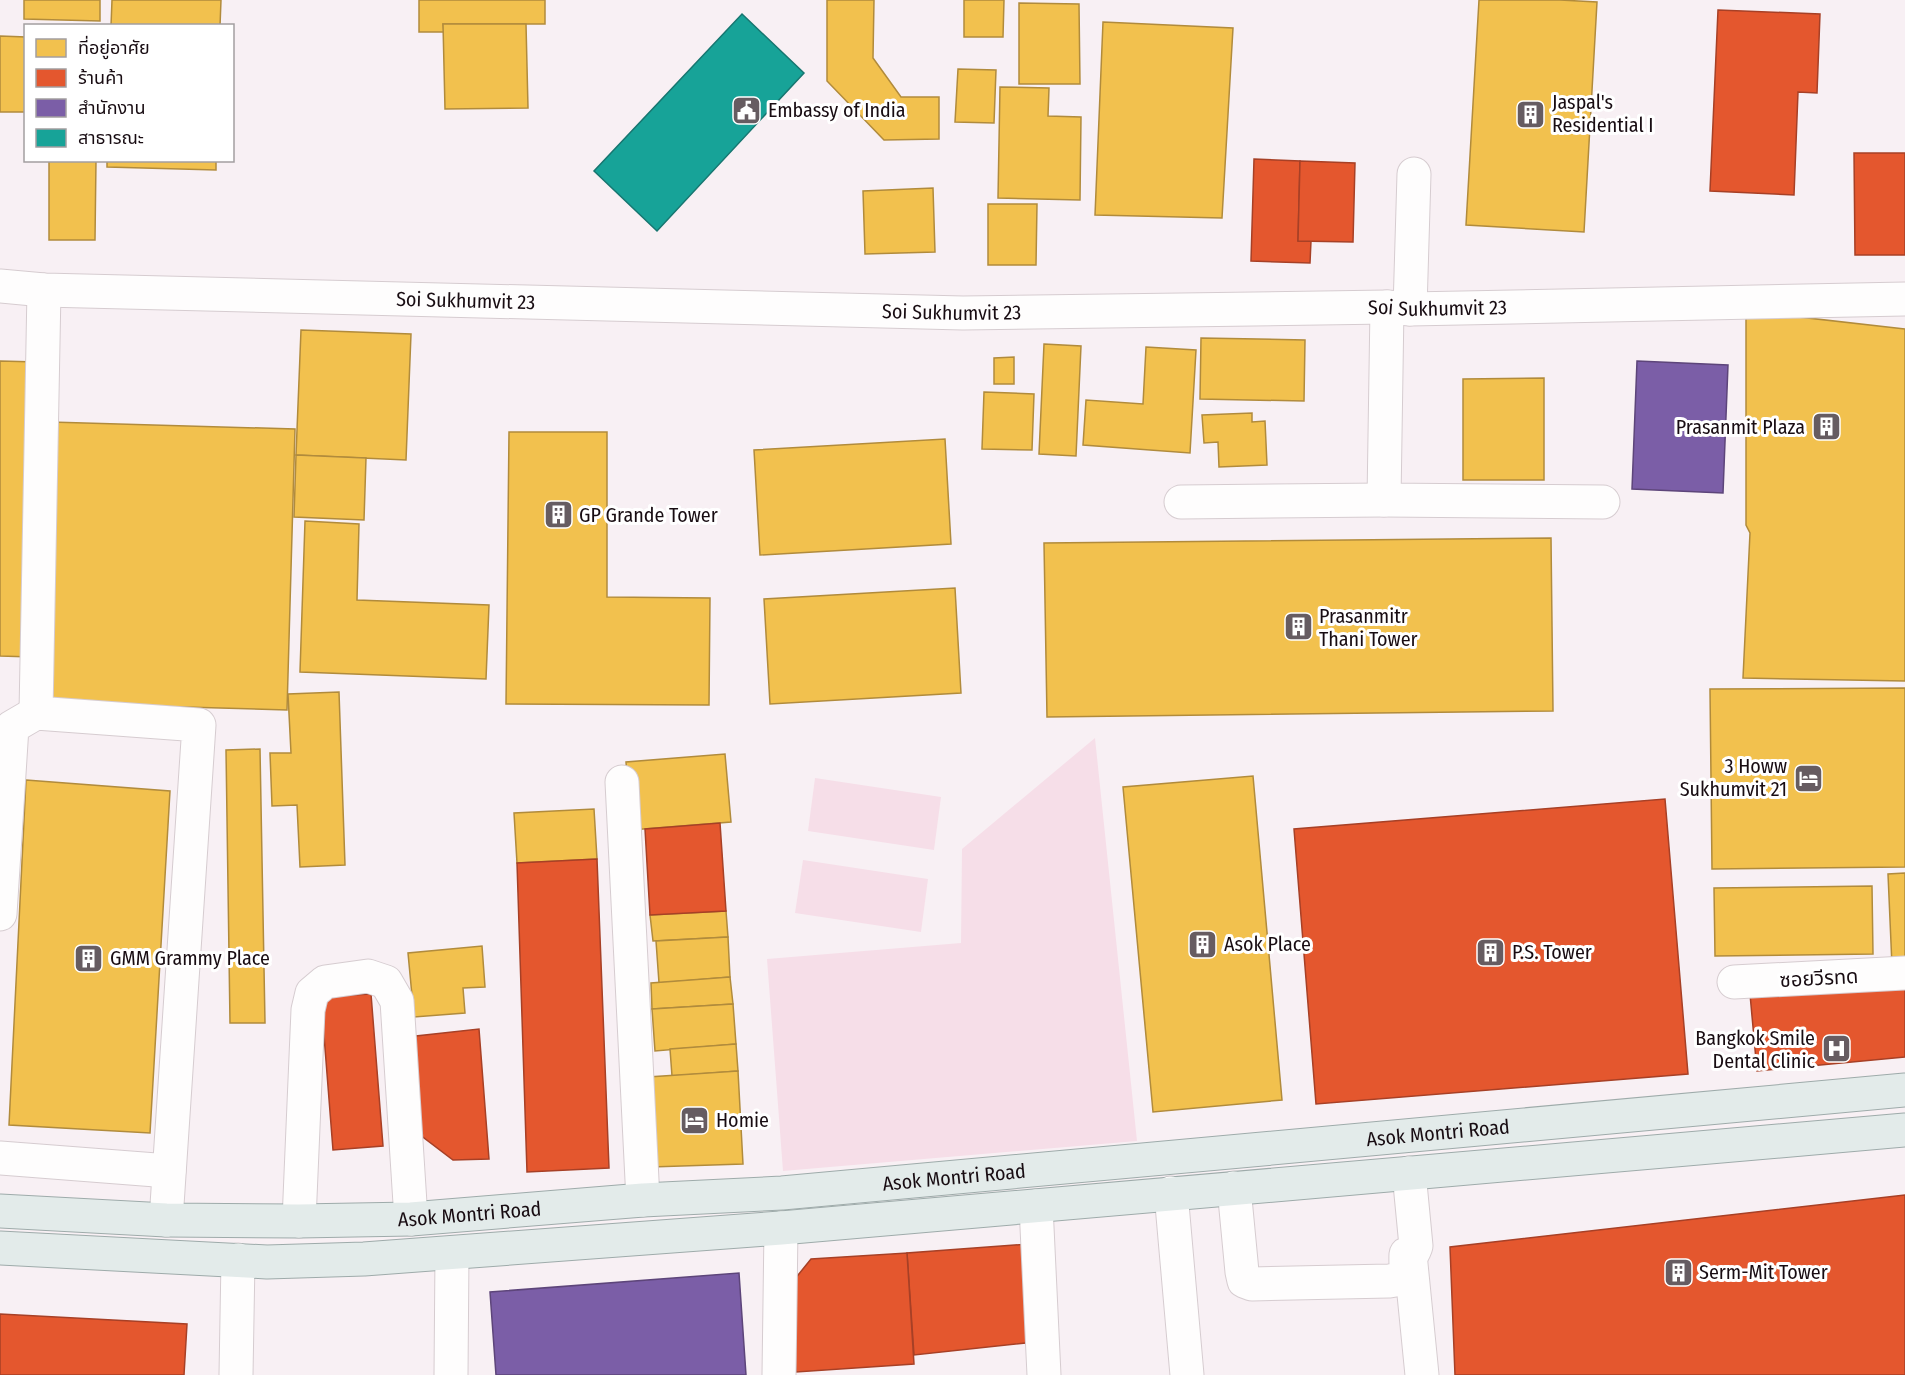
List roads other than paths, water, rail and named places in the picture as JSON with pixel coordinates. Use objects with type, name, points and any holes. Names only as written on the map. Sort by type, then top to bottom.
[{"type":"main road","name":"Asok Montri Road","points":[[0,1211],[166,1220],[411,1219],[643,1200],[783,1193],[1905,1090]]},
{"type":"main road","name":"Asok Montri Road","points":[[0,1248],[267,1262],[364,1259],[781,1228],[1905,1130]]},
{"type":"street","points":[[1384,500],[1398,308],[1414,174]]},
{"type":"street","name":"Soi Sukhumvit 23","points":[[0,286],[44,290],[963,313],[1905,299]]},
{"type":"street","points":[[36,712],[44,290]]},
{"type":"street","points":[[1181,502],[1384,500],[1603,502]]},
{"type":"street","points":[[0,914],[12,727],[36,712],[199,725],[166,1220]]},
{"type":"street","points":[[622,782],[643,1200]]},
{"type":"street","name":"ซอยวีรทด","points":[[1734,982],[1905,974]]},
{"type":"street","points":[[298,1221],[308,1010],[312,993],[325,982],[368,976],[386,982],[397,1001],[411,1219]]},
{"type":"street","points":[[0,1158],[169,1171]]},
{"type":"street","points":[[1233,1188],[1242,1272],[1248,1283],[1399,1280],[1404,1278],[1406,1272],[1407,1253],[1414,1251],[1416,1246],[1409,1173]]},
{"type":"street","points":[[1171,1193],[1187,1375]]},
{"type":"street","points":[[1036,1206],[1044,1375]]},
{"type":"street","points":[[779,1375],[781,1228]]},
{"type":"street","points":[[451,1375],[453,1252]]},
{"type":"street","points":[[1410,1252],[1422,1375]]},
{"type":"street","points":[[236,1375],[238,1260]]},
{"type":"place","name":"Embassy of India","points":[[747,110]]},
{"type":"place","name":"Jaspal's Residential I","points":[[1531,114]]},
{"type":"place","name":"Prasanmit Plaza","points":[[1826,427]]},
{"type":"place","name":"GP Grande Tower","points":[[558,515]]},
{"type":"place","name":"Prasanmitr Thani Tower","points":[[1298,627]]},
{"type":"place","name":"3 Howw Sukhumvit 21","points":[[1808,778]]},
{"type":"place","name":"Asok Place","points":[[1203,944]]},
{"type":"place","name":"P.S. Tower","points":[[1491,952]]},
{"type":"place","name":"GMM Grammy Place","points":[[89,958]]},
{"type":"place","name":"Bangkok Smile Dental Clinic","points":[[1836,1049]]},
{"type":"place","name":"Homie","points":[[695,1120]]},
{"type":"place","name":"Serm-Mit Tower","points":[[1678,1272]]}]
